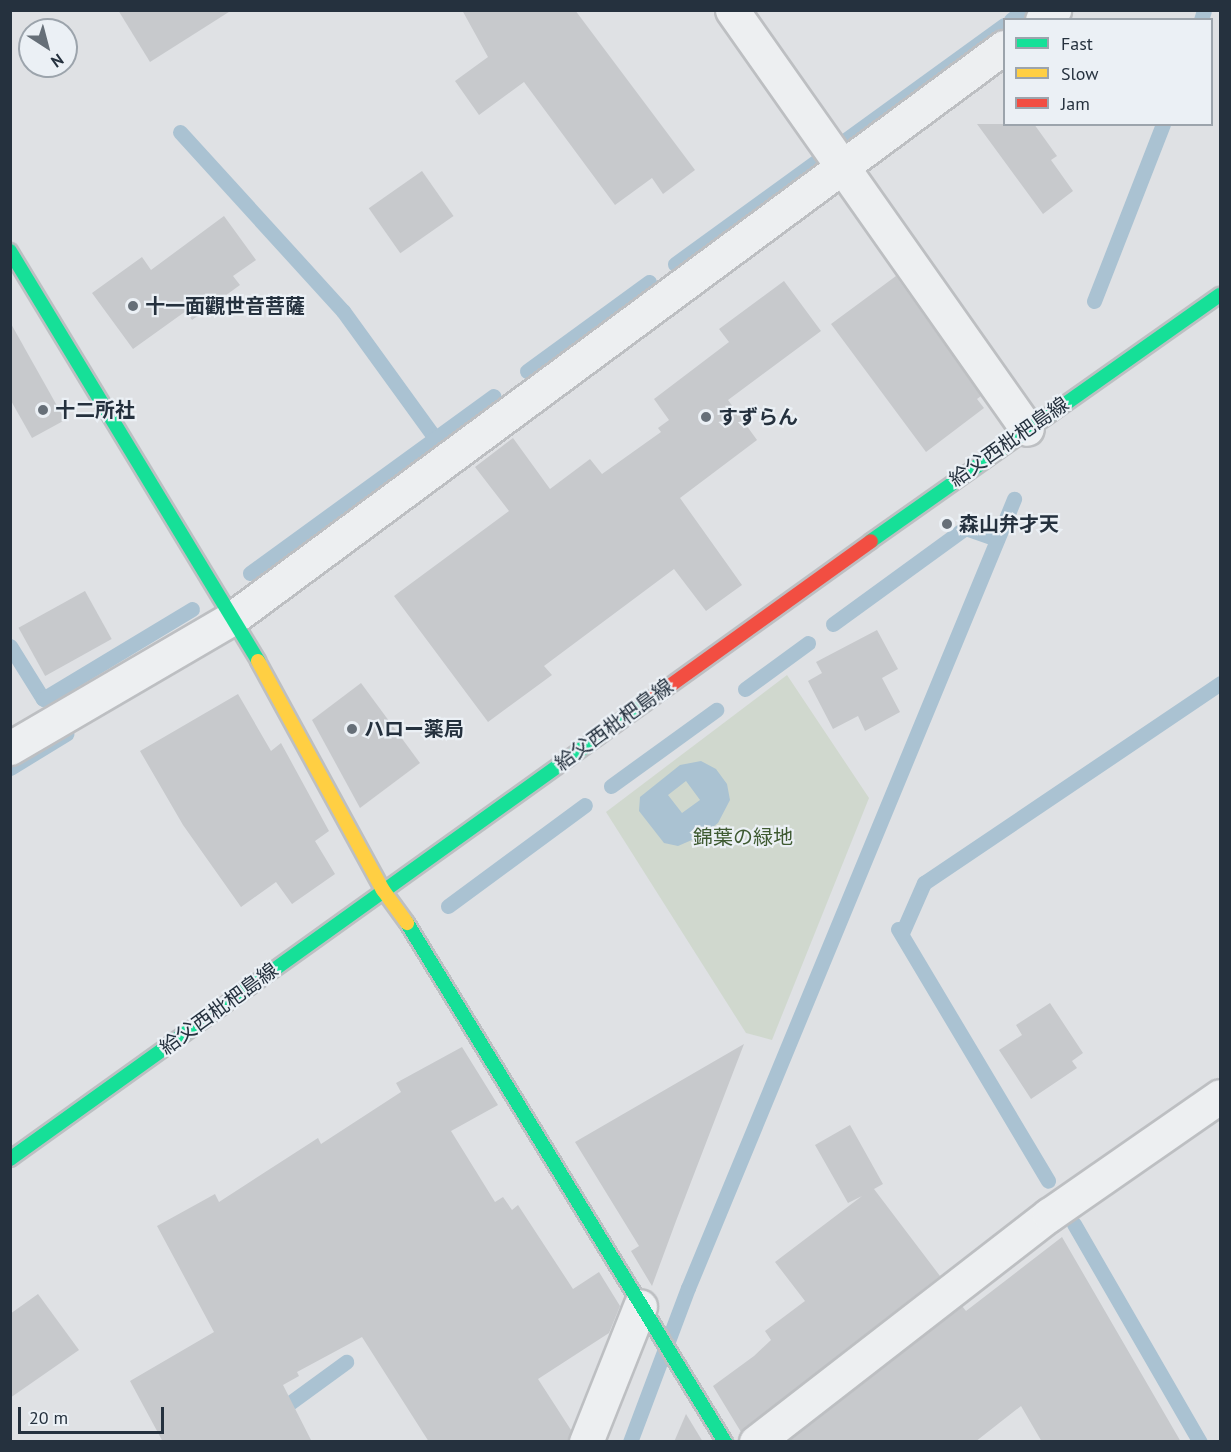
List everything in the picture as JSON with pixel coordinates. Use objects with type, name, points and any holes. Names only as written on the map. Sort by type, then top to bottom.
[{"type":"main road","points":[[10,252],[234,617],[383,890],[414,932],[644,1313],[725,1442]]},
{"type":"main road","name":"給父西枇杷島線","points":[[10,1159],[1027,429],[1221,296]]},
{"type":"street","points":[[732,10],[845,165],[1027,429]]},
{"type":"street","points":[[10,748],[234,617],[1003,48]]},
{"type":"street","points":[[756,1442],[1049,1215],[1221,1096]]},
{"type":"street","points":[[586,1442],[644,1313]]},
{"type":"green space","name":"錦葉の緑地","points":[[787,675],[869,798],[772,1040],[746,1033],[606,812]]},
{"type":"water","points":[[701,761],[716,769],[727,784],[730,800],[718,823],[701,836],[678,846],[664,843],[639,811],[640,797],[680,765]],"holes":[[[686,781],[700,800],[682,813],[668,795]]]},
{"type":"building","points":[[118,10],[232,10],[150,62]]},
{"type":"building","points":[[462,10],[575,10],[695,170],[663,194],[652,178],[615,205],[524,82],[479,115],[455,81],[488,57]]},
{"type":"building","points":[[977,124],[1035,126],[1057,156],[1051,160],[1073,191],[1043,214]]},
{"type":"building","points":[[422,171],[454,216],[400,253],[369,208]]},
{"type":"building","points":[[224,216],[256,260],[233,276],[240,285],[192,320],[186,311],[133,349],[92,293],[142,257],[151,270]]},
{"type":"building","points":[[896,276],[981,396],[977,399],[984,408],[926,452],[831,324]]},
{"type":"building","points":[[784,281],[821,331],[728,400],[757,440],[680,498],[742,585],[706,611],[674,569],[544,666],[552,675],[488,722],[394,596],[509,511],[475,467],[513,438],[550,489],[590,459],[602,474],[661,432],[658,428],[669,420],[654,399],[729,342],[719,329]]},
{"type":"building","points":[[10,322],[65,420],[32,438],[10,399]]},
{"type":"building","points":[[85,591],[112,639],[45,676],[19,628]]},
{"type":"building","points":[[877,630],[898,669],[882,678],[900,712],[865,731],[858,716],[833,729],[808,681],[822,673],[816,662]]},
{"type":"building","points":[[361,683],[420,763],[360,808],[312,720]]},
{"type":"building","points":[[238,694],[271,751],[281,743],[329,831],[315,841],[335,874],[292,904],[276,882],[241,907],[183,825],[140,751]]},
{"type":"building","points":[[1050,1003],[1083,1053],[1072,1061],[1077,1068],[1031,1099],[999,1050],[1022,1035],[1016,1025]]},
{"type":"building","points":[[744,1044],[652,1286],[631,1251],[639,1246],[575,1142]]},
{"type":"building","points":[[462,1047],[498,1105],[451,1131],[495,1202],[503,1197],[512,1210],[518,1205],[573,1289],[599,1272],[620,1306],[609,1333],[538,1379],[571,1430],[568,1442],[429,1442],[362,1337],[297,1372],[299,1376],[283,1385],[312,1442],[163,1442],[130,1381],[214,1332],[157,1226],[215,1194],[219,1202],[318,1138],[321,1144],[401,1092],[396,1083]]},
{"type":"building","points":[[850,1125],[883,1184],[874,1189],[940,1276],[741,1432],[713,1386],[754,1356],[771,1340],[765,1331],[805,1301],[775,1262],[862,1196],[848,1203],[815,1145]]},
{"type":"building","points":[[1062,1237],[1181,1442],[1042,1442],[1021,1406],[975,1442],[787,1442],[962,1306],[966,1311]]},
{"type":"building","points":[[38,1294],[79,1350],[10,1398],[10,1314]]},
{"type":"building","points":[[686,1414],[703,1442],[674,1442]]},
{"type":"waterway","points":[[1014,18],[1024,10]]},
{"type":"waterway","points":[[1202,18],[1204,10]]},
{"type":"waterway","points":[[844,141],[1003,26]]},
{"type":"waterway","points":[[1094,301],[1162,126]]},
{"type":"waterway","points":[[180,132],[343,311],[435,438]]},
{"type":"waterway","points":[[675,264],[818,160]]},
{"type":"waterway","points":[[527,371],[649,282]]},
{"type":"waterway","points":[[250,573],[494,396]]},
{"type":"waterway","points":[[630,1442],[688,1288],[1014,499]]},
{"type":"waterway","points":[[833,624],[965,528],[997,539]]},
{"type":"waterway","points":[[10,646],[43,699],[192,609]]},
{"type":"waterway","points":[[745,689],[808,643]]},
{"type":"waterway","points":[[902,933],[924,883],[1220,683]]},
{"type":"waterway","points":[[611,786],[716,710]]},
{"type":"waterway","points":[[10,768],[66,734]]},
{"type":"waterway","points":[[448,906],[585,805]]},
{"type":"waterway","points":[[898,929],[1048,1181]]},
{"type":"waterway","points":[[1074,1224],[1200,1442]]},
{"type":"waterway","points":[[276,1413],[346,1362]]},
{"type":"traffic: fast","points":[[10,251],[258,661]]},
{"type":"traffic: fast","points":[[871,541],[1220,295]]},
{"type":"traffic: fast","points":[[10,1159],[650,700]]},
{"type":"traffic: fast","points":[[407,923],[725,1442]]},
{"type":"traffic: slow","points":[[258,661],[383,890],[407,923]]},
{"type":"traffic: jam","points":[[650,700],[871,541]]},
{"type":"place","name":"十一面觀世音菩薩","points":[[133,306]]},
{"type":"place","name":"十二所社","points":[[43,410]]},
{"type":"place","name":"すずらん","points":[[706,417]]},
{"type":"place","name":"森山弁才天","points":[[947,524]]},
{"type":"place","name":"ハロー薬局","points":[[352,729]]}]
